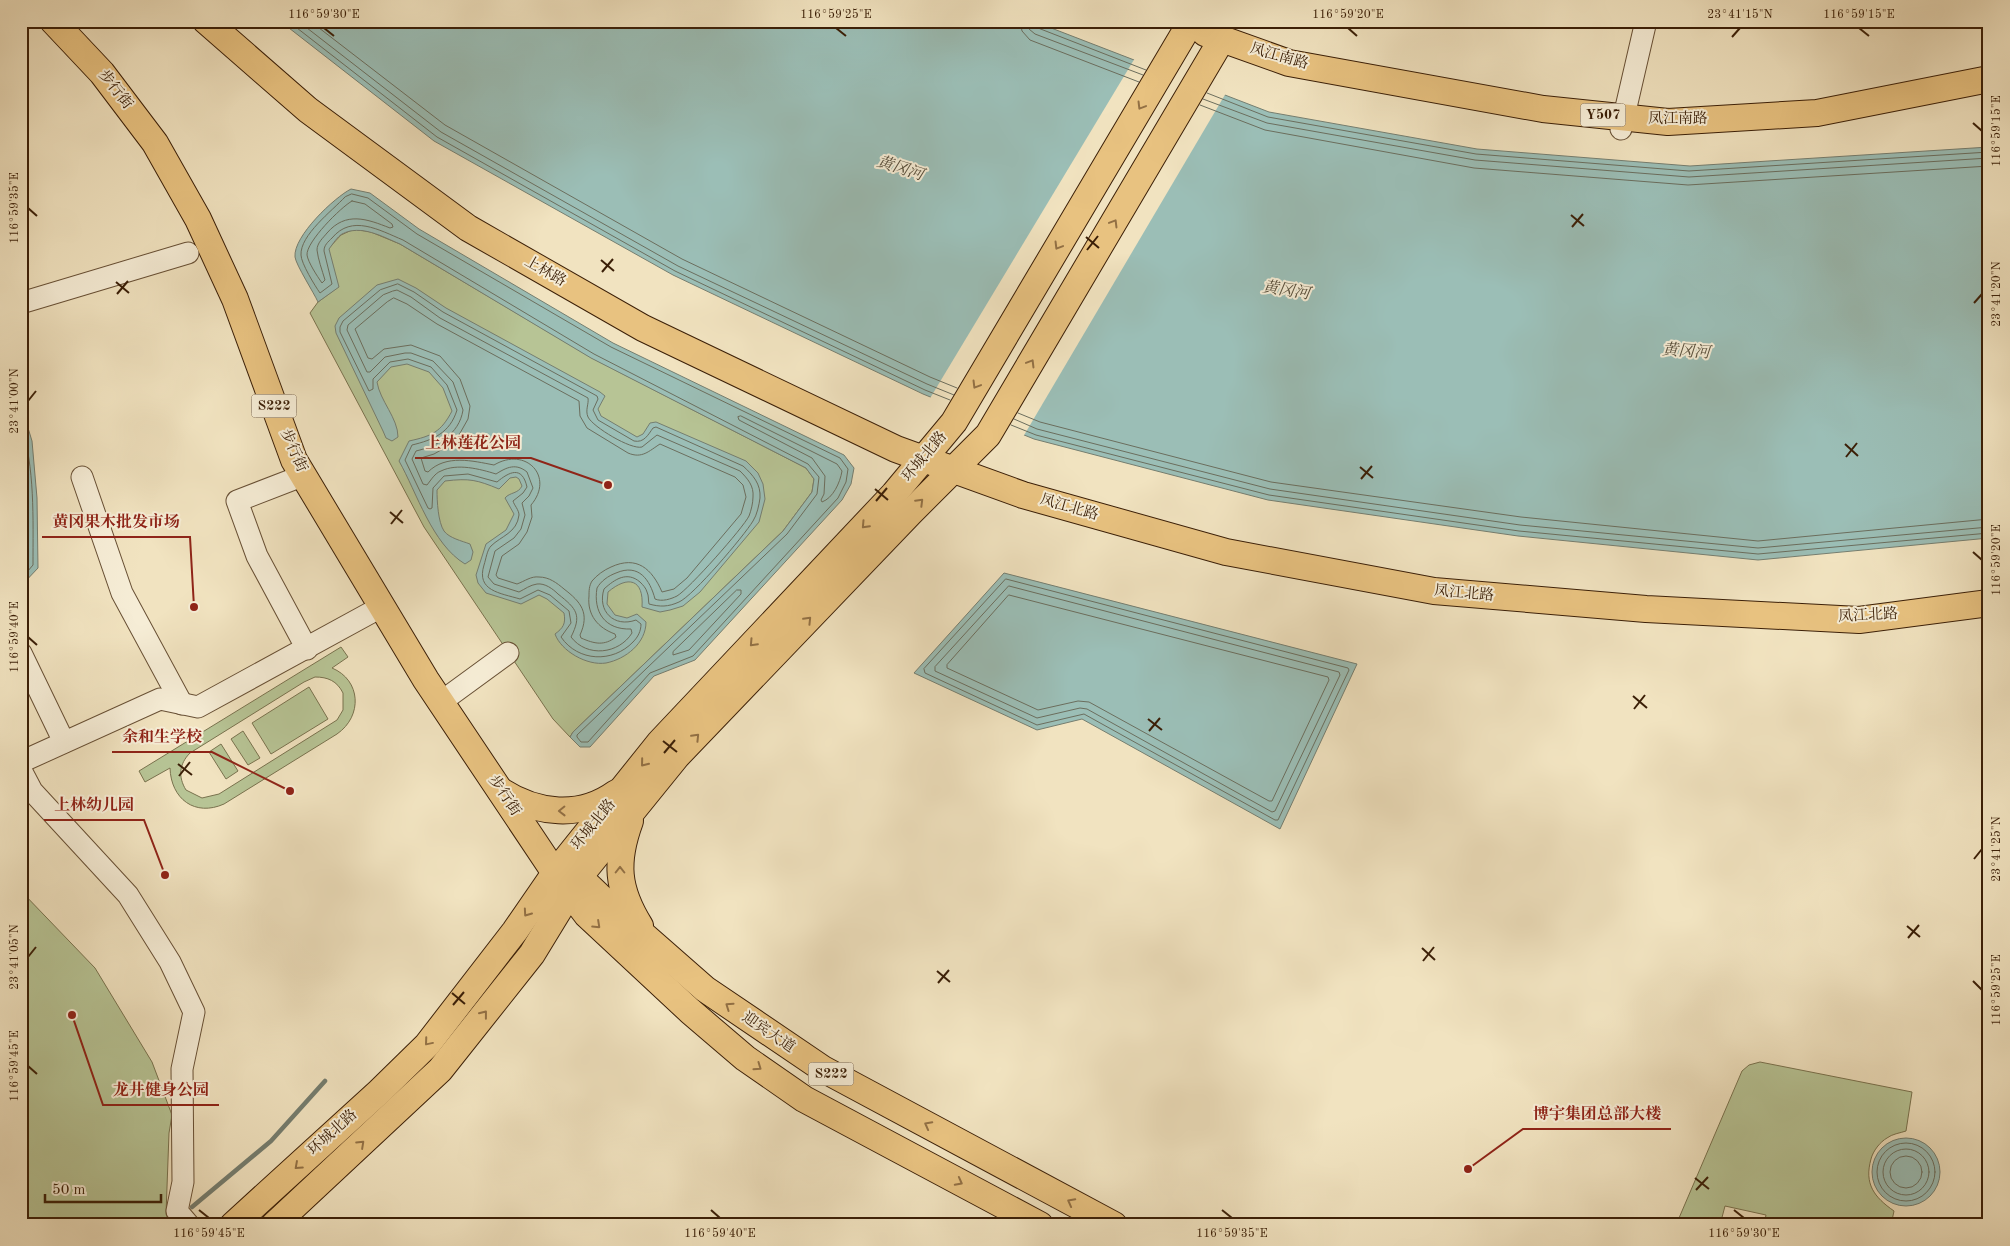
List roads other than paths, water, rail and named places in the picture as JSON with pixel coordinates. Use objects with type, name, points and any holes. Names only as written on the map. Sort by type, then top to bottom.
[{"type":"main road","name":"步行街","points":[[53,21],[102,73],[155,143],[198,219],[234,299],[294,460],[426,680],[501,791],[567,875]]},
{"type":"main road","name":"上林路","points":[[206,21],[308,110],[468,228],[642,328],[896,449],[953,470]]},
{"type":"main road","name":"环城北路","points":[[632,795],[660,742],[894,494],[954,422],[1166,64],[1180,24]]},
{"type":"main road","name":"Y507","points":[[1180,24],[1222,40]]},
{"type":"main road","name":"环城北路","points":[[232,1225],[380,1091],[426,1045],[515,931],[567,875],[632,795],[678,756],[911,512],[988,435],[1222,40]]},
{"type":"main road","name":"凤江南路","points":[[1222,40],[1289,63],[1543,109],[1668,122],[1817,113],[1989,79]]},
{"type":"main road","name":"凤江北路","points":[[953,470],[1024,495],[1226,552],[1434,591],[1646,610],[1859,620],[1989,603]]},
{"type":"main road","points":[[501,791],[530,806],[545,811],[563,812],[632,795],[632,818],[620,855],[620,875],[624,894],[631,912],[654,944]]},
{"type":"main road","name":"环城北路","points":[[274,1225],[440,1070],[532,954],[567,875]]},
{"type":"main road","name":"迎宾大道","points":[[567,875],[598,896],[705,989],[823,1069],[1114,1225]]},
{"type":"main road","name":"迎宾大道","points":[[567,875],[587,915],[690,1012],[745,1058],[804,1100],[1040,1225]]},
{"type":"street","points":[[1622,129],[1646,21]]},
{"type":"street","points":[[21,303],[188,253]]},
{"type":"street","points":[[82,478],[122,593],[146,641],[182,704]]},
{"type":"street","points":[[294,478],[237,501],[258,556],[307,649]]},
{"type":"street","points":[[21,762],[160,699],[198,707],[370,613]]},
{"type":"street","points":[[21,653],[64,742]]},
{"type":"street","points":[[445,700],[508,653]]},
{"type":"street","points":[[21,770],[28,798],[128,895],[170,962],[194,1012],[182,1069],[183,1182],[177,1211],[189,1225]]},
{"type":"water","name":"黄冈河","points":[[280,21],[1033,21],[1269,112],[1477,149],[1690,166],[1989,147],[1989,538],[1758,560],[1518,536],[1268,500],[1034,439],[923,394],[673,275],[434,141]]},
{"type":"water","points":[[351,189],[370,193],[419,229],[613,343],[844,455],[854,468],[851,484],[842,500],[695,660],[654,676],[590,747],[580,747],[570,737],[573,732],[783,531],[812,492],[814,479],[806,468],[591,358],[400,244],[379,235],[357,230],[349,231],[338,237],[329,249],[339,287],[318,302],[296,261],[296,248],[316,218],[335,200]]},
{"type":"water","points":[[398,279],[416,288],[446,308],[600,392],[605,396],[598,409],[601,416],[637,437],[643,434],[650,423],[656,422],[746,461],[758,473],[763,484],[765,499],[759,522],[700,592],[683,606],[660,612],[642,607],[640,590],[637,585],[628,582],[622,583],[608,592],[607,604],[615,615],[627,618],[637,614],[646,622],[643,637],[639,643],[621,658],[606,663],[583,660],[569,651],[558,640],[555,634],[563,625],[565,620],[564,613],[547,599],[539,595],[521,604],[486,593],[478,583],[476,575],[486,544],[506,530],[514,514],[505,498],[522,486],[519,479],[516,477],[510,478],[499,489],[467,480],[445,481],[437,490],[439,517],[444,531],[452,537],[470,544],[473,552],[471,560],[465,564],[453,555],[434,531],[399,461],[409,441],[430,435],[440,428],[448,418],[452,411],[443,388],[429,372],[407,364],[391,367],[377,382],[397,430],[398,437],[392,441],[386,438],[336,333],[335,326],[339,318],[377,285]]},
{"type":"water","points":[[21,405],[32,441],[37,498],[38,568],[21,586]]},
{"type":"water","points":[[1004,573],[1357,664],[1280,829],[1082,719],[1037,730],[914,673]]},
{"type":"water","points":[[1899,1138],[1913,1138],[1925,1143],[1935,1153],[1940,1165],[1940,1179],[1935,1191],[1925,1201],[1913,1206],[1899,1206],[1887,1201],[1877,1191],[1872,1179],[1872,1165],[1877,1153],[1887,1143]]},
{"type":"waterway","points":[[192,1207],[271,1141],[325,1081]]},
{"type":"place","name":"上林莲花公园","points":[[608,485]]},
{"type":"place","name":"黄冈果木批发市场","points":[[194,607]]},
{"type":"place","name":"余和生学校","points":[[290,791]]},
{"type":"place","name":"上林幼儿园","points":[[165,875]]},
{"type":"place","name":"龙井健身公园","points":[[72,1015]]},
{"type":"place","name":"博宇集团总部大楼","points":[[1468,1169]]}]
